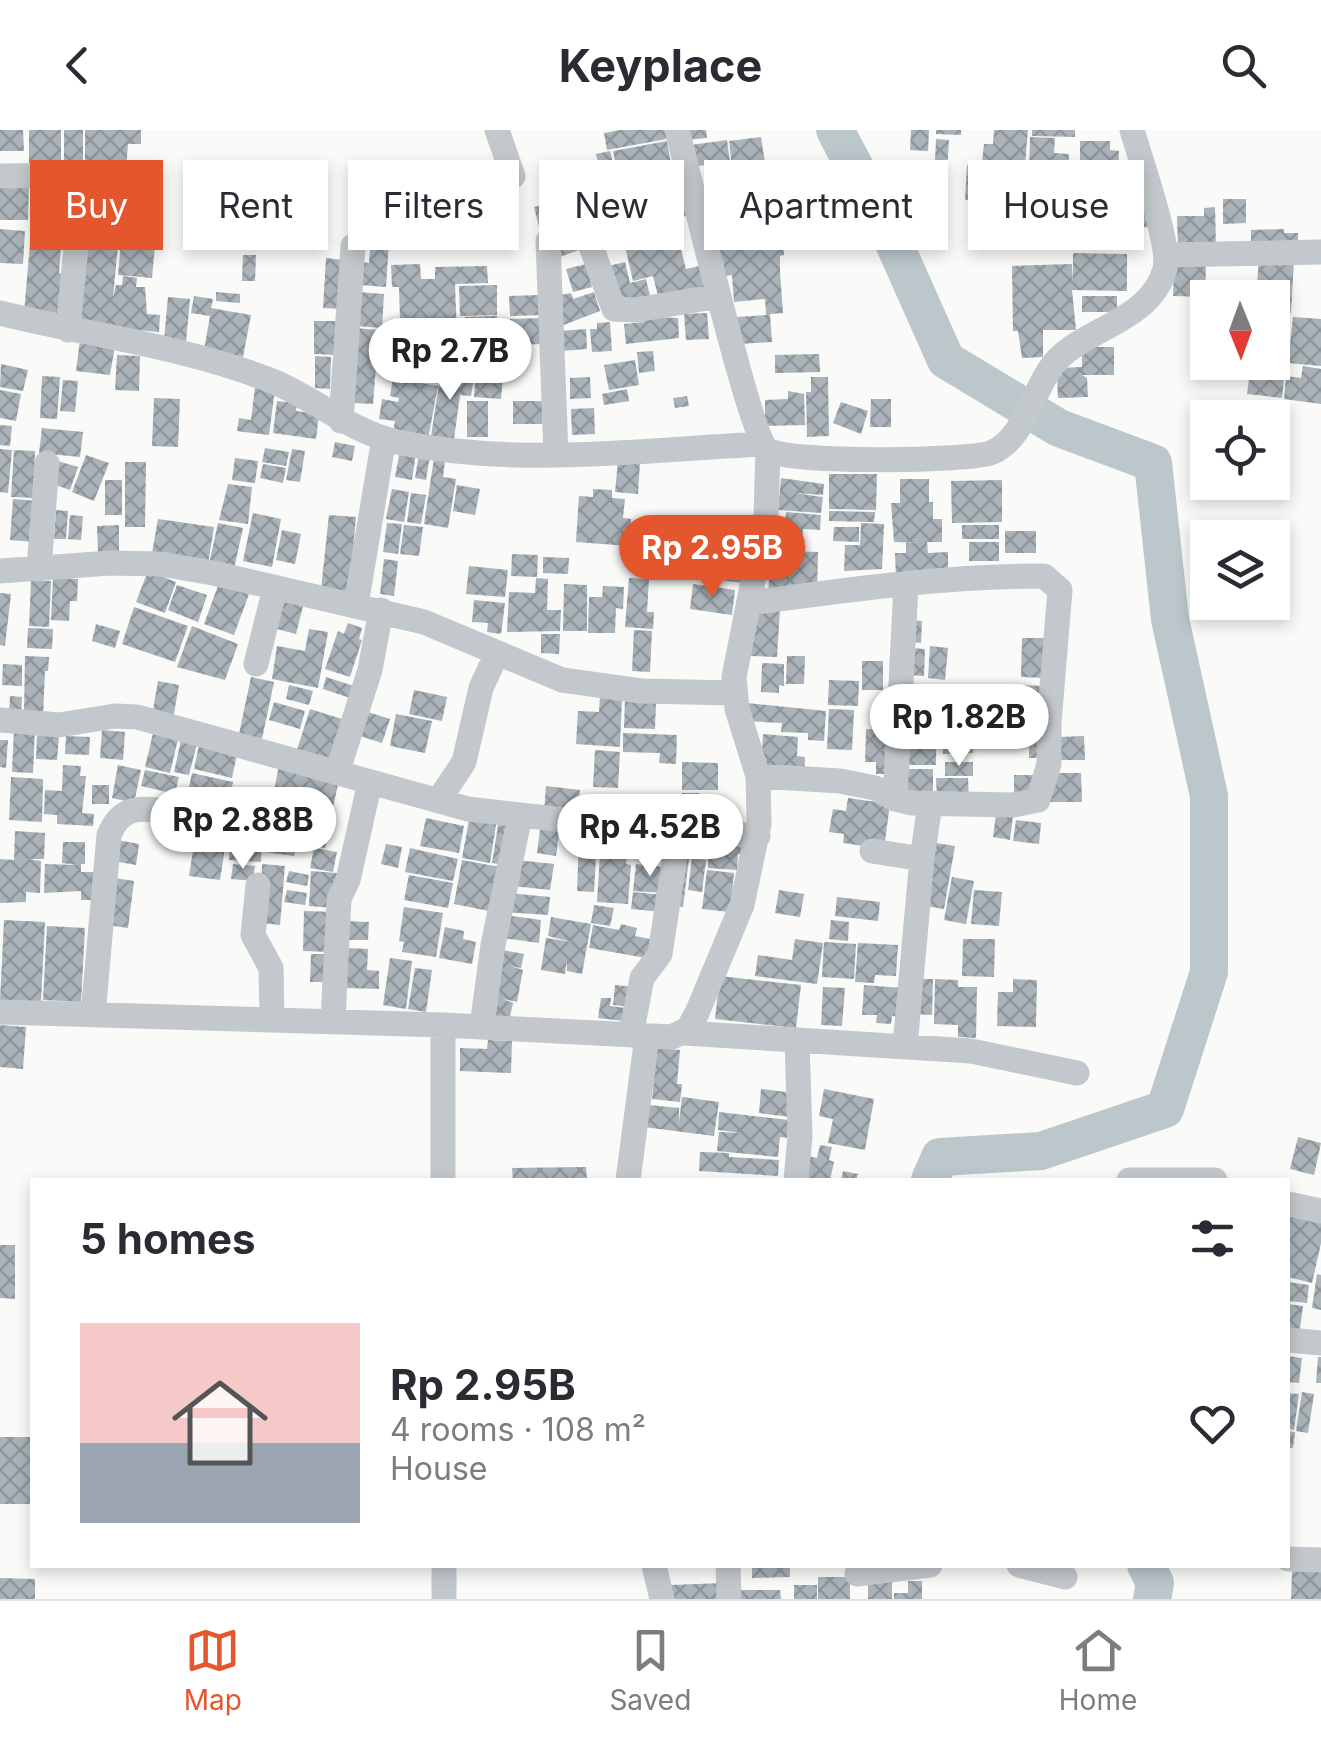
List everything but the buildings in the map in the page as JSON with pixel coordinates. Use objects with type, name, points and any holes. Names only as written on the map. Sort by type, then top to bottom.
[{"type":"street","points":[[497,130],[507,160]]},
{"type":"street","points":[[677,130],[765,447],[766,515],[736,654],[735,693],[758,776],[758,836],[734,927],[697,1013],[684,1033]]},
{"type":"street","points":[[0,314],[239,369],[288,388],[342,421],[384,438],[468,453],[556,455],[765,447],[803,458],[966,458],[990,454],[1013,435],[1056,362],[1131,313],[1146,300],[1164,272],[1166,255],[1132,130]]},
{"type":"street","points":[[0,176],[30,175]]},
{"type":"street","points":[[68,330],[76,250]]},
{"type":"street","points":[[342,421],[353,250]]},
{"type":"street","points":[[548,250],[556,455]]},
{"type":"street","points":[[592,250],[614,309],[636,310],[720,296]]},
{"type":"street","points":[[1166,255],[1321,252]]},
{"type":"street","points":[[337,773],[370,670],[368,608],[384,438]]},
{"type":"street","points":[[39,569],[47,463]]},
{"type":"street","points":[[0,571],[110,562],[161,564],[368,608],[444,629],[541,673],[588,684],[641,691],[735,693]]},
{"type":"street","points":[[749,604],[994,576],[1044,576],[1060,590],[1048,764],[1038,800],[1014,805],[930,804],[895,799],[875,788],[840,781],[758,776]]},
{"type":"street","points":[[895,799],[906,586]]},
{"type":"street","points":[[256,664],[275,588]]},
{"type":"street","points":[[438,801],[464,762],[482,688],[497,653]]},
{"type":"street","points":[[0,720],[59,725],[99,717],[137,717],[438,801],[520,816],[758,836]]},
{"type":"street","points":[[334,1021],[339,899],[348,880],[370,782]]},
{"type":"street","points":[[905,1046],[930,804]]},
{"type":"street","points":[[93,1015],[109,836],[124,813],[138,809],[177,811]]},
{"type":"street","points":[[482,1026],[520,816]]},
{"type":"street","points":[[628,1178],[642,978],[660,954],[679,830]]},
{"type":"street","points":[[872,851],[922,859]]},
{"type":"street","points":[[258,884],[252,935],[270,968],[272,1019]]},
{"type":"street","points":[[0,1012],[443,1024],[639,1036],[672,1037],[684,1033],[971,1051],[1077,1074]]},
{"type":"street","points":[[442,1178],[443,1024]]},
{"type":"street","points":[[796,1178],[800,1137],[797,1040]]},
{"type":"street","points":[[1290,1204],[1321,1212]]},
{"type":"street","points":[[1290,1340],[1321,1343]]},
{"type":"street","points":[[1290,1559],[1321,1560]]},
{"type":"street","points":[[444,1568],[444,1599]]},
{"type":"street","points":[[655,1568],[662,1599]]},
{"type":"street","points":[[728,1568],[729,1599]]},
{"type":"street","points":[[857,1579],[914,1568]]},
{"type":"street","points":[[1030,1568],[1065,1577]]},
{"type":"waterway","points":[[835,130],[889,232],[946,360],[1059,428],[1153,463],[1170,619],[1209,796],[1209,972],[1165,1109],[1041,1151],[940,1157],[931,1178]]},
{"type":"waterway","points":[[1148,1568],[1155,1583],[1152,1599]]}]
